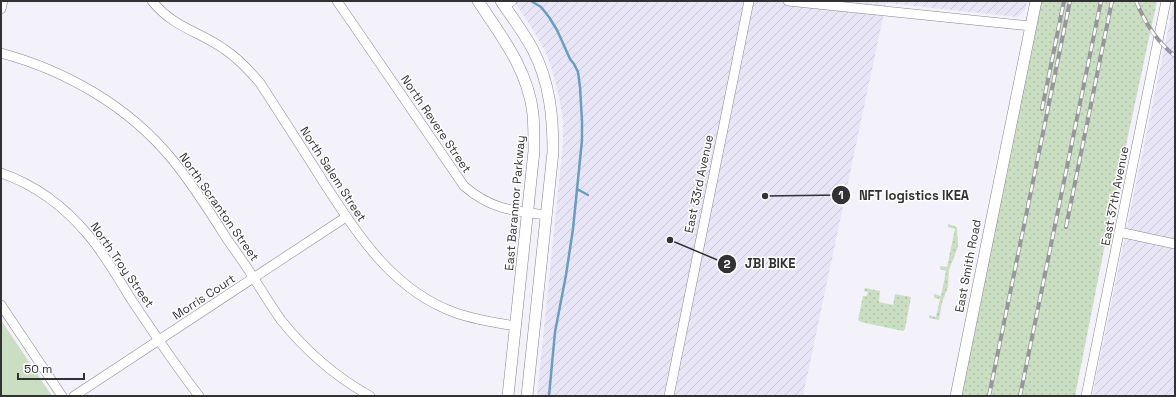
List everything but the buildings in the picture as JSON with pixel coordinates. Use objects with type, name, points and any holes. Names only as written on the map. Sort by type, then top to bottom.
[{"type":"street","points":[[1,9],[3,1]]},
{"type":"street","name":"North Salem Street","points":[[152,1],[170,20],[225,49],[250,70],[260,83],[346,217],[383,264],[400,280],[421,295],[456,313],[497,324],[516,326]]},
{"type":"street","name":"North Revere Street","points":[[337,1],[464,186],[473,194],[496,206],[510,210],[547,215]]},
{"type":"street","name":"East Baranmor Parkway","points":[[478,1],[516,59],[526,83],[531,100],[533,115],[534,151],[508,396]]},
{"type":"street","name":"East 33rd Avenue","points":[[669,396],[749,1]]},
{"type":"street","points":[[788,1],[1031,26]]},
{"type":"street","name":"East Smith Road","points":[[956,396],[1036,1]]},
{"type":"street","name":"East 37th Avenue","points":[[1086,396],[1166,1]]},
{"type":"street","points":[[506,3],[536,55],[549,96],[552,119],[553,152],[527,396]]},
{"type":"street","name":"North Scranton Street","points":[[1,53],[28,61],[64,76],[110,103],[143,129],[171,158],[191,184],[282,321],[306,347],[337,374],[370,396]]},
{"type":"street","name":"North Troy Street","points":[[1,173],[30,186],[55,202],[90,236],[173,361],[199,396]]},
{"type":"street","name":"Morris Court","points":[[74,396],[346,217]]},
{"type":"street","points":[[1120,232],[1175,244]]},
{"type":"street","points":[[1,305],[62,396]]},
{"type":"shaded area","points":[[514,1],[1027,1],[1025,10],[1017,17],[886,3],[803,396],[537,396],[563,143],[563,120],[553,73],[546,53]]},
{"type":"shaded area","points":[[1174,1],[1175,396],[1092,396]]},
{"type":"green space","points":[[1040,1],[1157,1],[1108,229],[1075,396],[959,396]]},
{"type":"green space","points":[[948,224],[957,227],[958,247],[949,270],[948,287],[942,303],[939,320],[929,318],[929,315],[936,317],[940,299],[934,298],[934,294],[941,296],[946,271],[940,269],[940,266],[947,267],[955,229],[948,227]]},
{"type":"green space","points":[[865,288],[880,291],[879,302],[893,305],[895,294],[911,297],[905,329],[903,331],[861,322],[858,320],[863,296],[867,296],[868,292],[864,291]]},
{"type":"green space","points":[[1,320],[52,396],[1,396]]},
{"type":"waterway","points":[[531,1],[541,7],[549,17],[578,72],[582,121],[582,140],[573,229],[555,332],[549,396]]},
{"type":"waterway","points":[[577,189],[588,195]]},
{"type":"railway","points":[[1042,109],[1064,1]]},
{"type":"railway","points":[[989,396],[1070,1]]},
{"type":"railway","points":[[1020,396],[1101,1]]},
{"type":"railway","points":[[1066,227],[1112,1]]},
{"type":"railway","points":[[1136,1],[1143,17],[1152,31],[1162,44],[1175,56]]},
{"type":"place","name":"NFT logistics IKEA","points":[[765,196]]},
{"type":"place","name":"JBI BIKE","points":[[670,240]]}]
